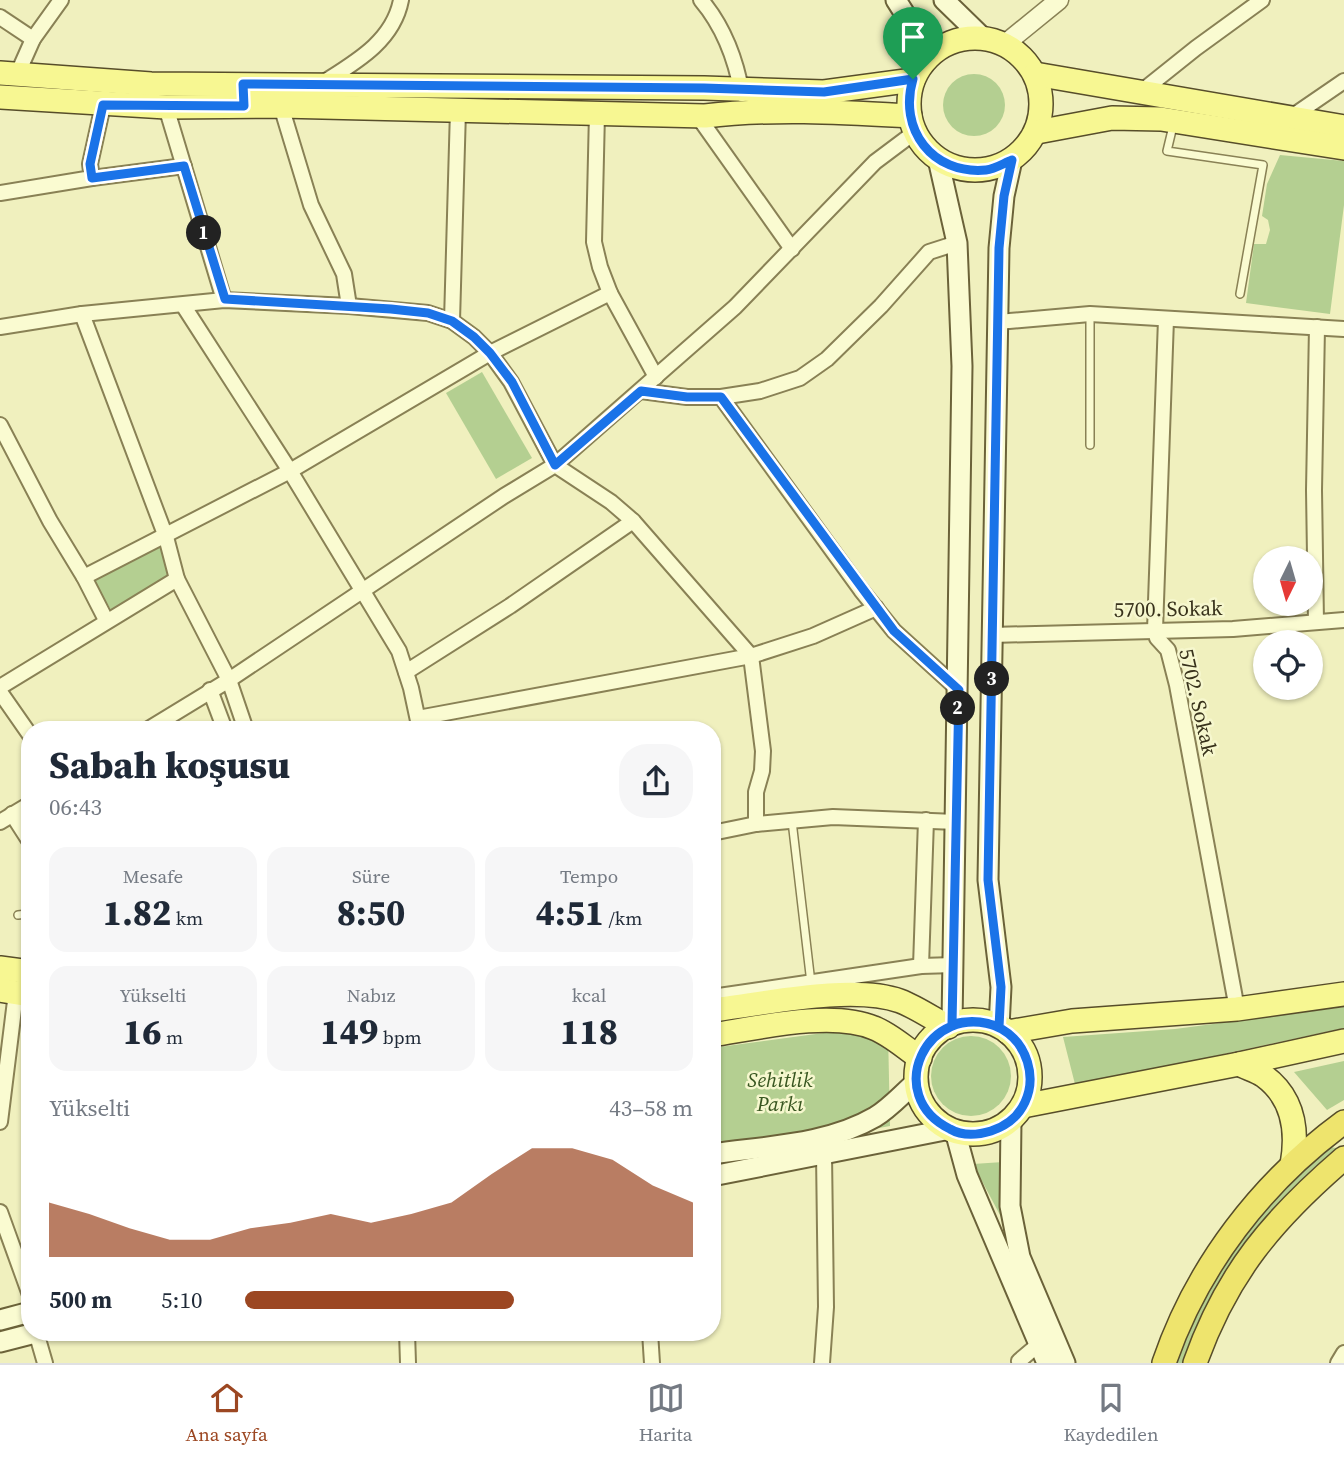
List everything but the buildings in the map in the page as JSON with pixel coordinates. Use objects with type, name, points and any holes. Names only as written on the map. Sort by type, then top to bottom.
[{"type":"highway","points":[[1164,1363],[1178,1328],[1213,1260],[1246,1213],[1292,1165],[1344,1122]]},
{"type":"highway","points":[[1195,1363],[1222,1299],[1242,1265],[1287,1210],[1344,1158]]},
{"type":"main road","points":[[896,0],[915,30],[926,58]]},
{"type":"main road","points":[[944,0],[982,37]]},
{"type":"main road","points":[[982,37],[1004,44],[1022,56],[1035,74],[1042,92],[1042,112],[1037,132],[1012,160],[989,169],[968,170],[938,159],[926,149],[912,124],[908,107],[913,79],[926,58],[957,40],[982,37]]},
{"type":"main road","points":[[8,74],[151,84],[243,95],[281,106],[697,116],[742,101],[913,79]]},
{"type":"main road","points":[[1035,74],[1344,127]]},
{"type":"main road","points":[[0,97],[166,107],[319,85],[704,88],[742,101],[912,124]]},
{"type":"main road","points":[[1037,132],[1112,118],[1174,121],[1344,148]]},
{"type":"main road","points":[[938,159],[957,243],[962,366],[959,690],[954,965],[950,1026]]},
{"type":"main road","points":[[1012,160],[1004,196],[1000,235],[988,880],[1004,1030],[1023,1050],[1030,1072],[1027,1095],[1017,1113],[998,1129],[984,1133],[970,1134],[952,1130],[930,1115],[918,1094],[916,1082],[919,1058],[932,1038],[950,1026],[976,1021],[1004,1030],[1072,1021],[1237,1009],[1344,994]]},
{"type":"main road","points":[[0,968],[21,971]]},
{"type":"main road","points":[[721,1009],[834,995],[874,995],[901,1002],[950,1026]]},
{"type":"main road","points":[[721,1034],[787,1023],[848,1021],[875,1028],[919,1058]]},
{"type":"main road","points":[[1017,1113],[1344,1041]]},
{"type":"main road","points":[[1238,1064],[1264,1076],[1281,1094],[1294,1120],[1296,1140],[1292,1165]]},
{"type":"main road","points":[[721,1153],[828,1137],[856,1127],[878,1115],[916,1082]]},
{"type":"main road","points":[[1017,1113],[1010,1206],[1020,1257],[1065,1363]]},
{"type":"main road","points":[[721,1174],[952,1130]]},
{"type":"main road","points":[[952,1130],[967,1175],[1047,1363]]},
{"type":"main road","points":[[0,1320],[21,1314]]},
{"type":"main road","points":[[0,1342],[21,1336]]},
{"type":"street","points":[[8,74],[61,0]]},
{"type":"street","points":[[319,85],[367,55],[389,28],[401,0]]},
{"type":"street","points":[[701,0],[711,12],[732,54],[742,101]]},
{"type":"street","points":[[1004,44],[1059,0]]},
{"type":"street","points":[[1142,92],[1262,0]]},
{"type":"street","points":[[0,17],[33,38]]},
{"type":"street","points":[[1288,119],[1344,81]]},
{"type":"street","points":[[92,178],[90,164],[103,105]]},
{"type":"street","points":[[281,106],[311,205],[344,274],[349,306]]},
{"type":"street","points":[[166,107],[225,299]]},
{"type":"street","points":[[452,321],[458,110]]},
{"type":"street","points":[[597,113],[594,242],[610,293],[656,377]]},
{"type":"street","points":[[697,116],[792,249]]},
{"type":"street","points":[[161,721],[229,680],[504,496],[555,465],[735,307],[912,124]]},
{"type":"street","points":[[0,193],[184,166]]},
{"type":"street","points":[[641,391],[687,397],[721,397],[761,391],[800,379],[827,359],[881,306],[929,252],[957,243]]},
{"type":"street","points":[[84,577],[290,471],[490,353],[610,293]]},
{"type":"street","points":[[0,327],[82,314],[225,299],[428,313],[452,321],[490,353],[512,382],[555,465],[611,502],[633,521],[751,656],[764,751],[756,792],[756,824]]},
{"type":"street","points":[[183,305],[290,471],[399,650],[418,721]]},
{"type":"street","points":[[82,314],[166,537],[177,579],[229,680],[243,721]]},
{"type":"street","points":[[998,322],[1090,314],[1344,329]]},
{"type":"street","name":"5702. Sokak","points":[[1166,319],[1155,630],[1157,638],[1168,650],[1177,685],[1237,1009]]},
{"type":"street","points":[[1315,622],[1317,327]]},
{"type":"street","points":[[721,397],[894,631],[959,690]]},
{"type":"street","points":[[0,425],[106,620]]},
{"type":"street","points":[[406,672],[510,606],[633,521]]},
{"type":"street","points":[[21,721],[0,689],[106,620],[177,579]]},
{"type":"street","points":[[434,721],[751,656],[813,636],[876,608]]},
{"type":"street","name":"5700. Sokak","points":[[992,635],[1233,629],[1344,620]]},
{"type":"street","points":[[210,690],[222,721]]},
{"type":"street","points":[[21,809],[6,818],[21,833]]},
{"type":"street","points":[[721,831],[756,824],[833,817],[956,822]]},
{"type":"street","points":[[920,966],[926,820]]},
{"type":"street","points":[[721,996],[920,966],[954,965]]},
{"type":"street","points":[[0,1122],[15,993]]},
{"type":"street","points":[[822,1363],[826,1307],[824,1154]]},
{"type":"street","points":[[0,1212],[21,1270]]},
{"type":"street","points":[[40,1341],[46,1363]]},
{"type":"street","points":[[407,1341],[408,1363]]},
{"type":"street","points":[[651,1341],[652,1363]]},
{"type":"street","points":[[1020,1363],[1019,1361],[1039,1344]]},
{"type":"street","points":[[1338,1363],[1344,1353]]},
{"type":"lane","points":[[1174,121],[1167,151],[1263,164],[1240,294]]},
{"type":"lane","points":[[1090,314],[1090,445]]},
{"type":"lane","points":[[792,820],[811,983]]},
{"type":"green space","points":[[974,74],[986,76],[996,83],[1003,93],[1003,117],[996,127],[986,134],[974,136],[962,134],[952,127],[945,117],[943,105],[945,93],[952,83],[962,76]]},
{"type":"green space","points":[[1280,155],[1344,161],[1344,205],[1330,314],[1246,303],[1254,244],[1266,244],[1270,230],[1268,220],[1262,216],[1267,184]]},
{"type":"green space","points":[[482,372],[532,458],[496,479],[446,393]]},
{"type":"green space","points":[[160,547],[169,576],[111,610],[93,580]]},
{"type":"green space","points":[[1344,1007],[1344,1028],[1173,1065],[1077,1092],[1063,1037],[1175,1029]]},
{"type":"green space","name":"Sehitlik Parkı","points":[[853,1029],[888,1032],[890,1126],[721,1156],[721,1047]]},
{"type":"green space","points":[[971,1036],[986,1039],[999,1048],[1008,1061],[1011,1076],[1008,1091],[999,1104],[986,1113],[971,1116],[956,1113],[943,1104],[934,1091],[931,1076],[934,1061],[943,1048],[956,1039]]},
{"type":"green space","points":[[1344,1061],[1344,1100],[1327,1110],[1294,1072]]},
{"type":"green space","points":[[1319,1146],[1337,1148],[1317,1170],[1190,1363],[1175,1363],[1182,1339],[1247,1219]]},
{"type":"green space","points":[[1003,1162],[1001,1217],[973,1164]]},
{"type":"route","points":[[913,79],[824,92],[704,88],[243,84],[244,106],[103,105],[90,164],[92,178],[184,166],[225,299],[391,309],[428,313],[452,321],[490,353],[512,382],[555,465],[641,391],[687,397],[721,397],[894,631],[959,690],[952,1024],[964,1021],[976,1021],[1008,1032],[1023,1050],[1030,1072],[1030,1084],[1023,1106],[1011,1121],[998,1129],[970,1134],[950,1129],[930,1115],[918,1094],[916,1082],[919,1058],[925,1047],[932,1038],[950,1026],[964,1021],[976,1021],[999,1027],[1001,987],[988,880],[999,248],[1004,196],[1012,160],[989,169],[968,170],[938,159],[926,149],[914,130],[908,107],[913,79]]}]
